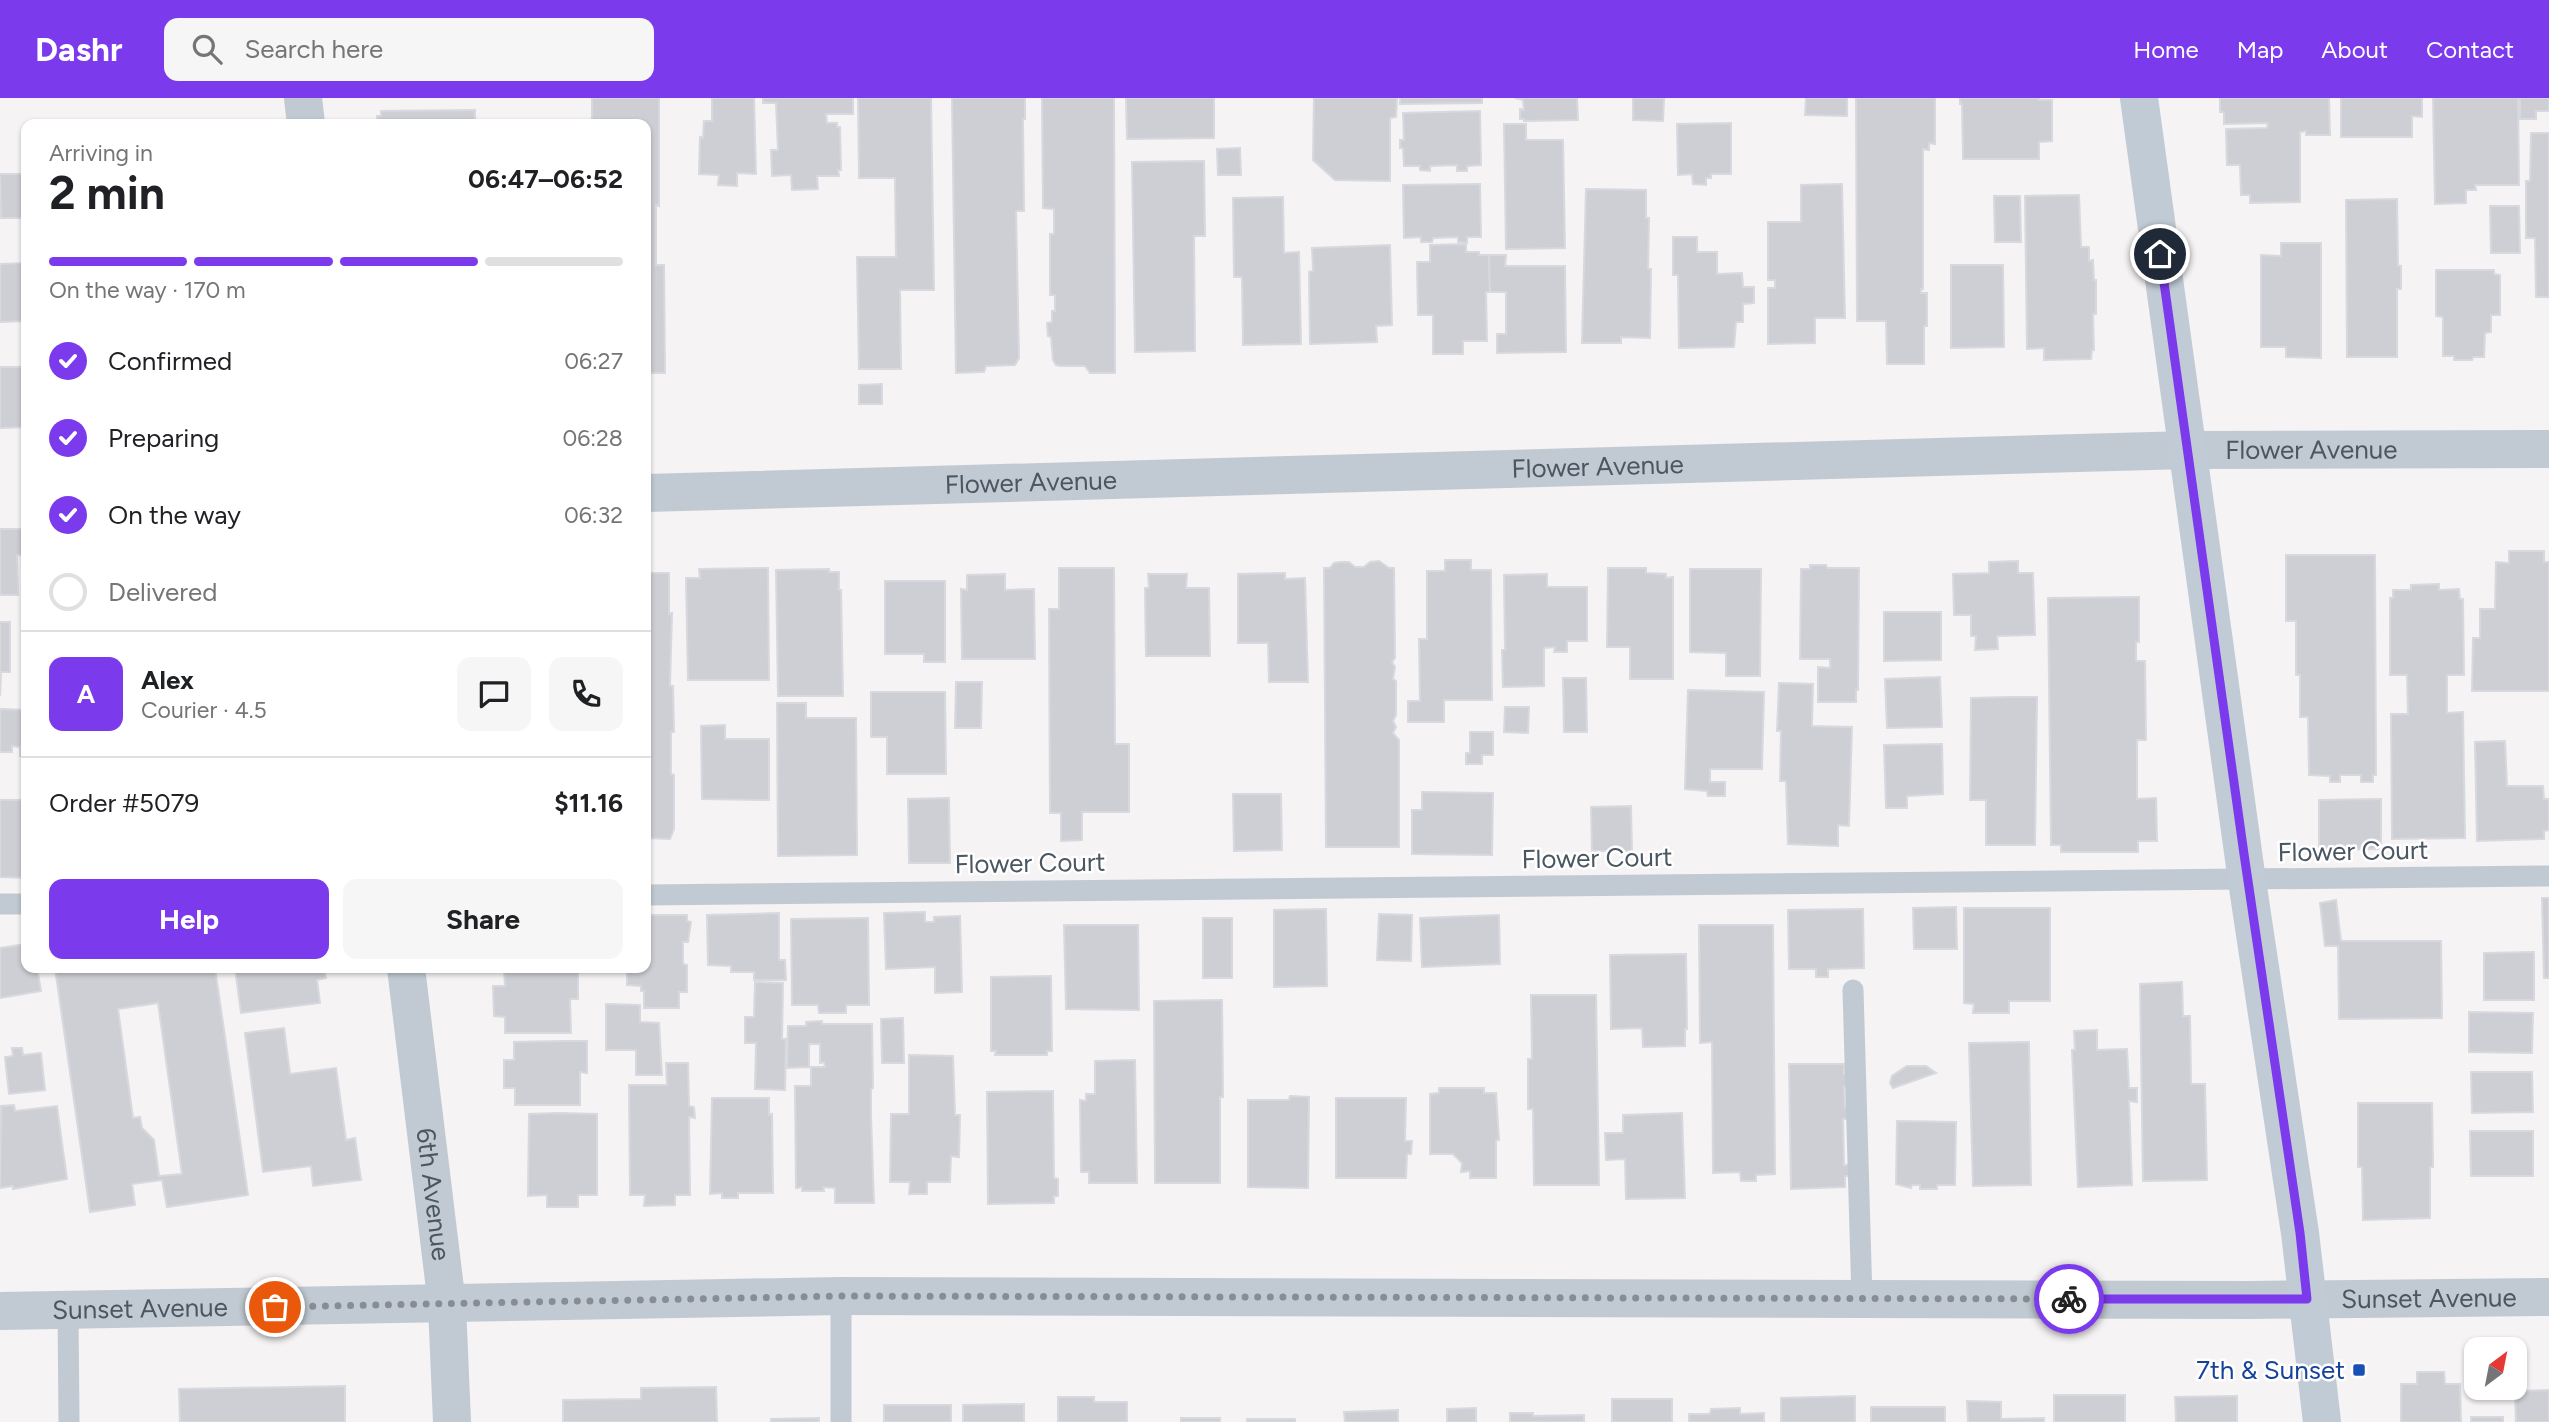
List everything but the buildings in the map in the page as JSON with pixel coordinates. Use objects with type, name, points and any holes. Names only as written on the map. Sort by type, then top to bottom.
[{"type":"street","points":[[303,98],[305,119]]},
{"type":"street","points":[[2139,98],[2247,881],[2300,1233],[2322,1422]]},
{"type":"street","name":"Flower Avenue","points":[[651,493],[2188,450],[2549,449]]},
{"type":"street","name":"6th Avenue","points":[[407,973],[447,1304],[452,1422]]},
{"type":"street","name":"Sunset Avenue","points":[[0,1311],[841,1296],[1862,1299],[2549,1297]]},
{"type":"lane","name":"Flower Court","points":[[651,895],[2549,876]]},
{"type":"lane","points":[[0,904],[21,904]]},
{"type":"lane","points":[[1853,990],[1862,1299]]},
{"type":"lane","points":[[841,1296],[841,1422]]},
{"type":"lane","points":[[68,1310],[69,1422]]},
{"type":"way so far","points":[[275,1307],[841,1296],[2069,1299]]},
{"type":"place","name":"7th & Sunset","points":[[2359,1370]]},
{"type":"route","points":[[2069,1299],[2307,1299],[2300,1233],[2160,254]]}]
